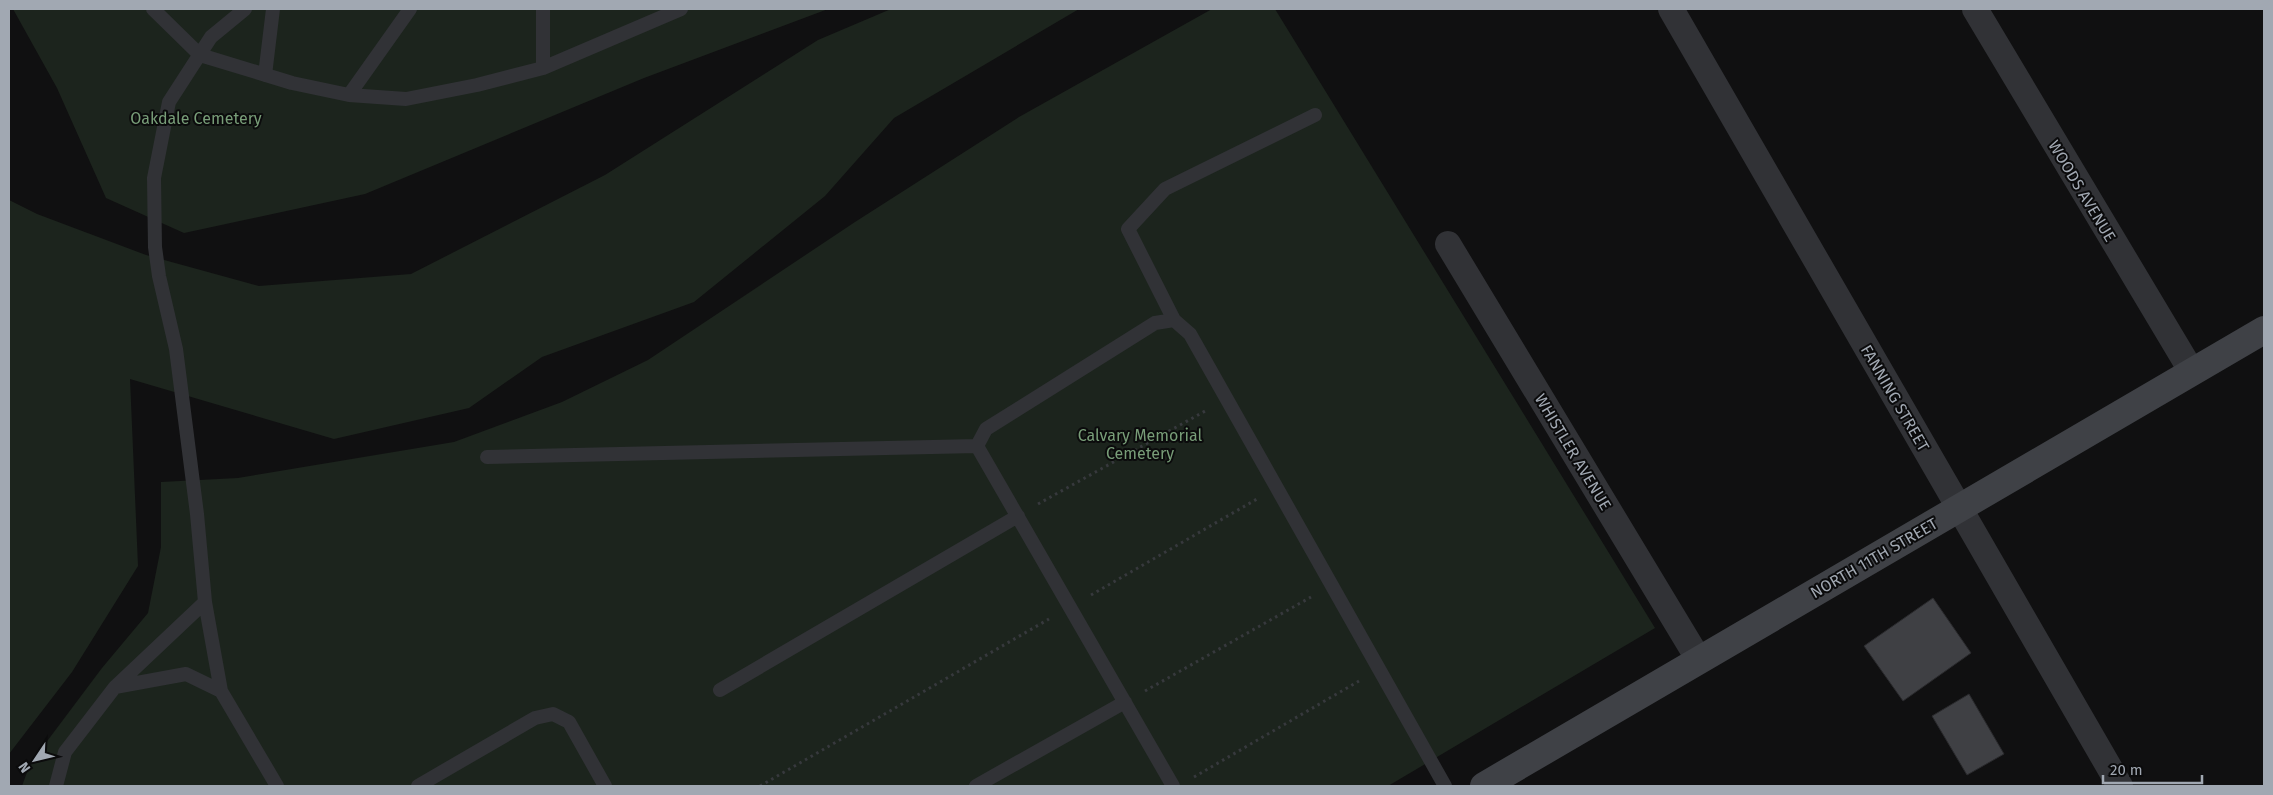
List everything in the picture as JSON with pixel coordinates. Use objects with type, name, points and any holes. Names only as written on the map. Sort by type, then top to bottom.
[{"type":"street","name":"FANNING STREET","points":[[1671,9],[2120,786]]},
{"type":"street","name":"WOODS AVENUE","points":[[1975,9],[2192,372]]},
{"type":"street","name":"WHISTLER AVENUE","points":[[1448,244],[1699,660]]},
{"type":"street","name":"NORTH 11TH STREET","points":[[1484,786],[2264,330]]},
{"type":"lane","points":[[153,9],[200,55],[292,83],[350,95],[406,99],[477,86],[543,68],[681,9]]},
{"type":"lane","points":[[245,9],[211,37],[169,102],[154,178],[155,247],[159,276],[176,349],[197,514],[205,602],[221,691],[276,786]]},
{"type":"lane","points":[[265,75],[273,9]]},
{"type":"lane","points":[[350,95],[410,9]]},
{"type":"lane","points":[[543,9],[543,68]]},
{"type":"lane","points":[[1316,115],[1165,189],[1128,229],[1174,320],[1190,334],[1445,786]]},
{"type":"lane","points":[[977,446],[986,429],[1155,323],[1174,320]]},
{"type":"lane","points":[[487,457],[977,446]]},
{"type":"lane","points":[[977,446],[1125,702],[1180,784]]},
{"type":"lane","points":[[720,690],[1018,516]]},
{"type":"lane","points":[[56,786],[66,752],[115,687],[205,602]]},
{"type":"lane","points":[[115,687],[186,674],[221,691]]},
{"type":"lane","points":[[976,786],[1125,702]]},
{"type":"lane","points":[[418,786],[439,781],[536,718],[553,714],[569,722],[605,786]]},
{"type":"path","points":[[1018,516],[1227,399]]},
{"type":"path","points":[[760,786],[1276,488]]},
{"type":"path","points":[[1125,702],[1332,585]]},
{"type":"path","points":[[1180,784],[1379,669]]},
{"type":"green space","name":"Oakdale Cemetery","points":[[13,9],[828,9],[644,78],[365,194],[184,233],[106,198],[57,88]]},
{"type":"green space","points":[[891,9],[1079,9],[894,118],[825,196],[694,302],[542,357],[469,408],[334,439],[130,379],[138,566],[72,672],[9,754],[9,200],[37,214],[146,255],[259,286],[411,274],[605,175],[818,40]]},
{"type":"green space","name":"Calvary Memorial Cemetery","points":[[1212,9],[1275,9],[1655,628],[1388,786],[22,786],[30,764],[102,668],[148,613],[161,547],[161,482],[238,478],[454,442],[562,402],[648,360],[855,222],[1019,117]]},
{"type":"building","points":[[1933,598],[1971,653],[1903,701],[1864,646]]},
{"type":"building","points":[[1969,694],[2004,754],[1967,775],[1932,716]]}]
